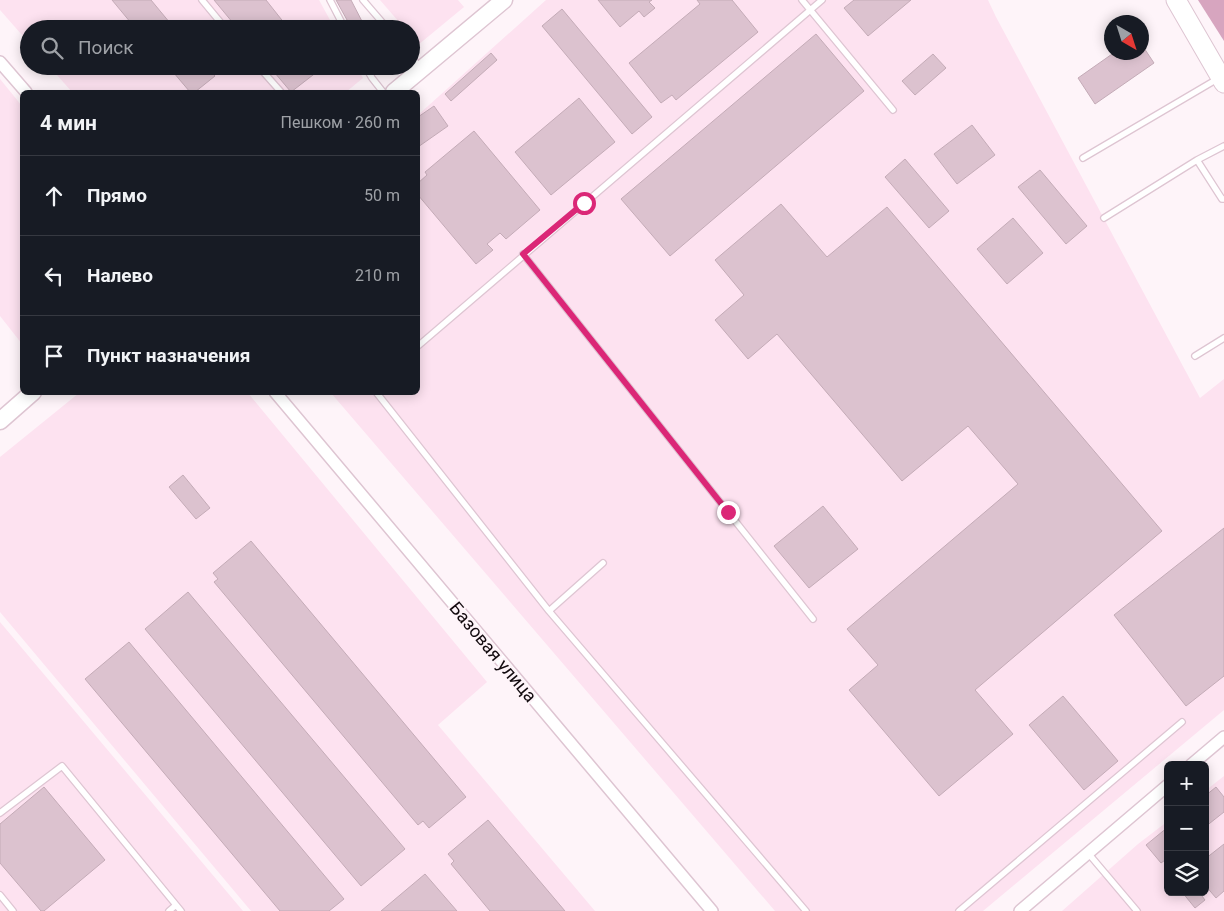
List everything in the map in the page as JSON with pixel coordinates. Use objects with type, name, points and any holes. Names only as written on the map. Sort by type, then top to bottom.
[{"type":"main road","points":[[420,60],[504,0]]},
{"type":"main road","points":[[1176,0],[1222,80]]},
{"type":"main road","points":[[396,90],[407,75]]},
{"type":"main road","points":[[0,421],[30,395]]},
{"type":"street","points":[[0,62],[24,90]]},
{"type":"street","name":"Базовая улица","points":[[278,395],[712,911]]},
{"type":"street","points":[[1196,761],[1224,737]]},
{"type":"street","points":[[1020,911],[1164,788]]},
{"type":"lane","points":[[202,0],[219,20]]},
{"type":"lane","points":[[330,0],[340,20]]},
{"type":"lane","points":[[363,0],[380,20]]},
{"type":"lane","points":[[802,0],[894,110]]},
{"type":"lane","points":[[420,344],[523,254],[822,0]]},
{"type":"lane","points":[[266,75],[280,90]]},
{"type":"lane","points":[[370,75],[381,90]]},
{"type":"lane","points":[[1083,158],[1222,80]]},
{"type":"lane","points":[[1104,218],[1197,160],[1224,146]]},
{"type":"lane","points":[[1197,160],[1222,199],[1224,199]]},
{"type":"lane","points":[[523,254],[813,619]]},
{"type":"lane","points":[[1195,356],[1224,338]]},
{"type":"lane","points":[[378,395],[549,611],[806,911]]},
{"type":"lane","points":[[549,611],[603,563]]},
{"type":"lane","points":[[959,911],[1182,722]]},
{"type":"lane","points":[[0,813],[62,766],[181,911]]},
{"type":"lane","points":[[1088,853],[1137,911]]},
{"type":"lane","points":[[0,895],[13,911]]},
{"type":"lane","points":[[169,911],[176,905]]},
{"type":"shaded area","points":[[0,0],[319,0],[330,20],[20,20],[20,33],[0,10]]},
{"type":"shaded area","points":[[380,0],[458,0],[464,7],[420,43],[420,20],[397,20]]},
{"type":"shaded area","points":[[546,0],[988,0],[1200,398],[1224,379],[1224,710],[983,911],[775,911],[333,395],[420,395],[420,113]]},
{"type":"shaded area","points":[[1198,0],[1224,0],[1224,41]]},
{"type":"shaded area","points":[[57,75],[361,75],[363,78],[348,90],[70,90]]},
{"type":"shaded area","points":[[0,79],[20,104],[20,341],[0,316]]},
{"type":"shaded area","points":[[77,395],[250,395],[487,682],[438,725],[595,911],[251,911],[0,612],[0,457]]},
{"type":"shaded area","points":[[0,622],[243,911],[0,911]]},
{"type":"shaded area","points":[[1224,776],[1224,911],[1062,911],[1138,844],[1164,824],[1164,896],[1209,896],[1209,788]]},
{"type":"building","points":[[112,0],[151,0],[168,20],[129,20]]},
{"type":"building","points":[[214,0],[266,0],[282,20],[231,20]]},
{"type":"building","points":[[336,0],[351,0],[361,20],[347,20]]},
{"type":"building","points":[[598,0],[652,0],[649,2],[655,8],[644,17],[639,11],[620,27]]},
{"type":"building","points":[[697,0],[732,0],[758,32],[676,100],[672,95],[661,103],[629,63],[700,4]]},
{"type":"building","points":[[854,0],[911,0],[868,36],[844,8]]},
{"type":"building","points":[[562,9],[652,117],[632,134],[542,26]]},
{"type":"building","points":[[816,34],[864,91],[670,256],[621,199]]},
{"type":"building","points":[[491,53],[497,60],[451,101],[445,94]]},
{"type":"building","points":[[933,54],[946,68],[915,95],[902,81]]},
{"type":"building","points":[[1149,56],[1154,63],[1095,104],[1078,78],[1104,60],[1149,60]]},
{"type":"building","points":[[176,75],[215,76],[198,90],[188,90]]},
{"type":"building","points":[[277,75],[313,75],[294,90],[289,90]]},
{"type":"building","points":[[579,98],[615,142],[551,195],[515,152]]},
{"type":"building","points":[[434,106],[448,126],[420,146],[420,116]]},
{"type":"building","points":[[972,125],[995,155],[957,184],[934,154]]},
{"type":"building","points":[[474,131],[540,210],[506,239],[500,233],[487,244],[493,250],[476,264],[420,197],[420,181],[427,175],[425,172]]},
{"type":"building","points":[[905,159],[949,211],[929,228],[885,177]]},
{"type":"building","points":[[1040,170],[1087,226],[1066,244],[1018,187]]},
{"type":"building","points":[[781,204],[827,257],[887,207],[1162,531],[975,690],[1013,734],[939,796],[849,690],[878,665],[847,629],[1018,484],[968,426],[902,481],[777,334],[748,359],[715,320],[744,295],[715,260]]},
{"type":"building","points":[[1013,218],[1043,253],[1007,284],[977,249]]},
{"type":"building","points":[[183,475],[210,508],[196,519],[169,487]]},
{"type":"building","points":[[823,506],[858,549],[809,588],[774,546]]},
{"type":"building","points":[[1224,528],[1224,676],[1186,706],[1114,615]]},
{"type":"building","points":[[251,541],[466,797],[429,828],[423,821],[418,825],[214,582],[218,579],[213,573]]},
{"type":"building","points":[[188,592],[405,849],[361,886],[145,629]]},
{"type":"building","points":[[129,642],[344,899],[329,911],[280,911],[85,679]]},
{"type":"building","points":[[1063,696],[1118,761],[1084,790],[1029,725]]},
{"type":"building","points":[[44,787],[105,860],[44,911],[41,911],[0,863],[0,824]]},
{"type":"building","points":[[1216,787],[1224,797],[1224,812],[1209,824],[1209,806],[1209,793]]},
{"type":"building","points":[[488,820],[565,911],[490,911],[451,864],[454,861],[448,854]]},
{"type":"building","points":[[1164,830],[1164,861],[1161,863],[1146,845]]},
{"type":"building","points":[[1224,844],[1224,891],[1216,898],[1209,890],[1209,856]]},
{"type":"building","points":[[425,874],[457,911],[381,911]]},
{"type":"building","points":[[1185,896],[1202,896],[1205,900],[1195,908]]},
{"type":"route","points":[[584,203],[523,254],[728,512]]}]
